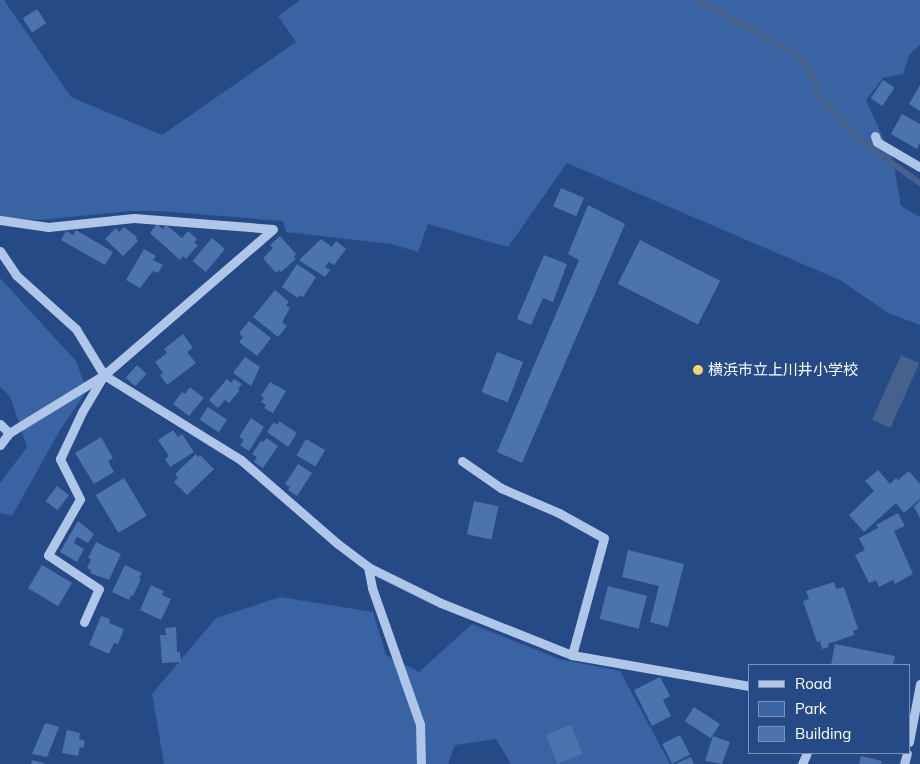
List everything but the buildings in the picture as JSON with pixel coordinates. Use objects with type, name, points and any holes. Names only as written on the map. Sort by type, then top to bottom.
[{"type":"street","points":[[875,136],[878,142],[920,167]]},
{"type":"street","points":[[0,220],[48,227],[134,218],[272,230],[104,375],[9,433],[0,445]]},
{"type":"street","points":[[0,251],[16,275],[76,329],[104,375],[242,460],[338,544],[368,567],[441,602],[572,655],[748,686]]},
{"type":"street","points":[[84,622],[99,589],[48,555],[80,499],[60,459],[82,412],[104,375]]},
{"type":"street","points":[[0,424],[9,433]]},
{"type":"street","points":[[462,461],[501,488],[559,513],[604,538],[572,655]]},
{"type":"street","points":[[368,567],[372,588],[420,724],[421,764]]},
{"type":"street","points":[[911,722],[920,684]]},
{"type":"green space","points":[[0,0],[4,0],[71,97],[162,135],[296,42],[278,16],[300,0],[920,0],[920,45],[909,55],[903,74],[883,78],[866,100],[893,160],[901,206],[920,217],[920,325],[888,313],[840,280],[567,163],[508,247],[428,224],[418,252],[391,244],[286,232],[283,221],[160,211],[132,211],[39,220],[0,217]]},
{"type":"green space","points":[[0,278],[76,361],[87,390],[59,432],[12,516],[0,513],[0,483],[27,447],[10,396],[0,387]]},
{"type":"green space","points":[[280,597],[373,612],[386,655],[419,672],[472,624],[559,659],[620,671],[670,764],[511,764],[496,739],[455,745],[448,764],[164,764],[152,694],[216,618]]},
{"type":"shaded area","points":[[901,355],[919,363],[890,428],[872,420]]},
{"type":"waterway","points":[[698,0],[795,53],[812,73],[819,96],[867,145],[920,183]]},
{"type":"place","name":"横浜市立上川井小学校","points":[[698,370]]}]
